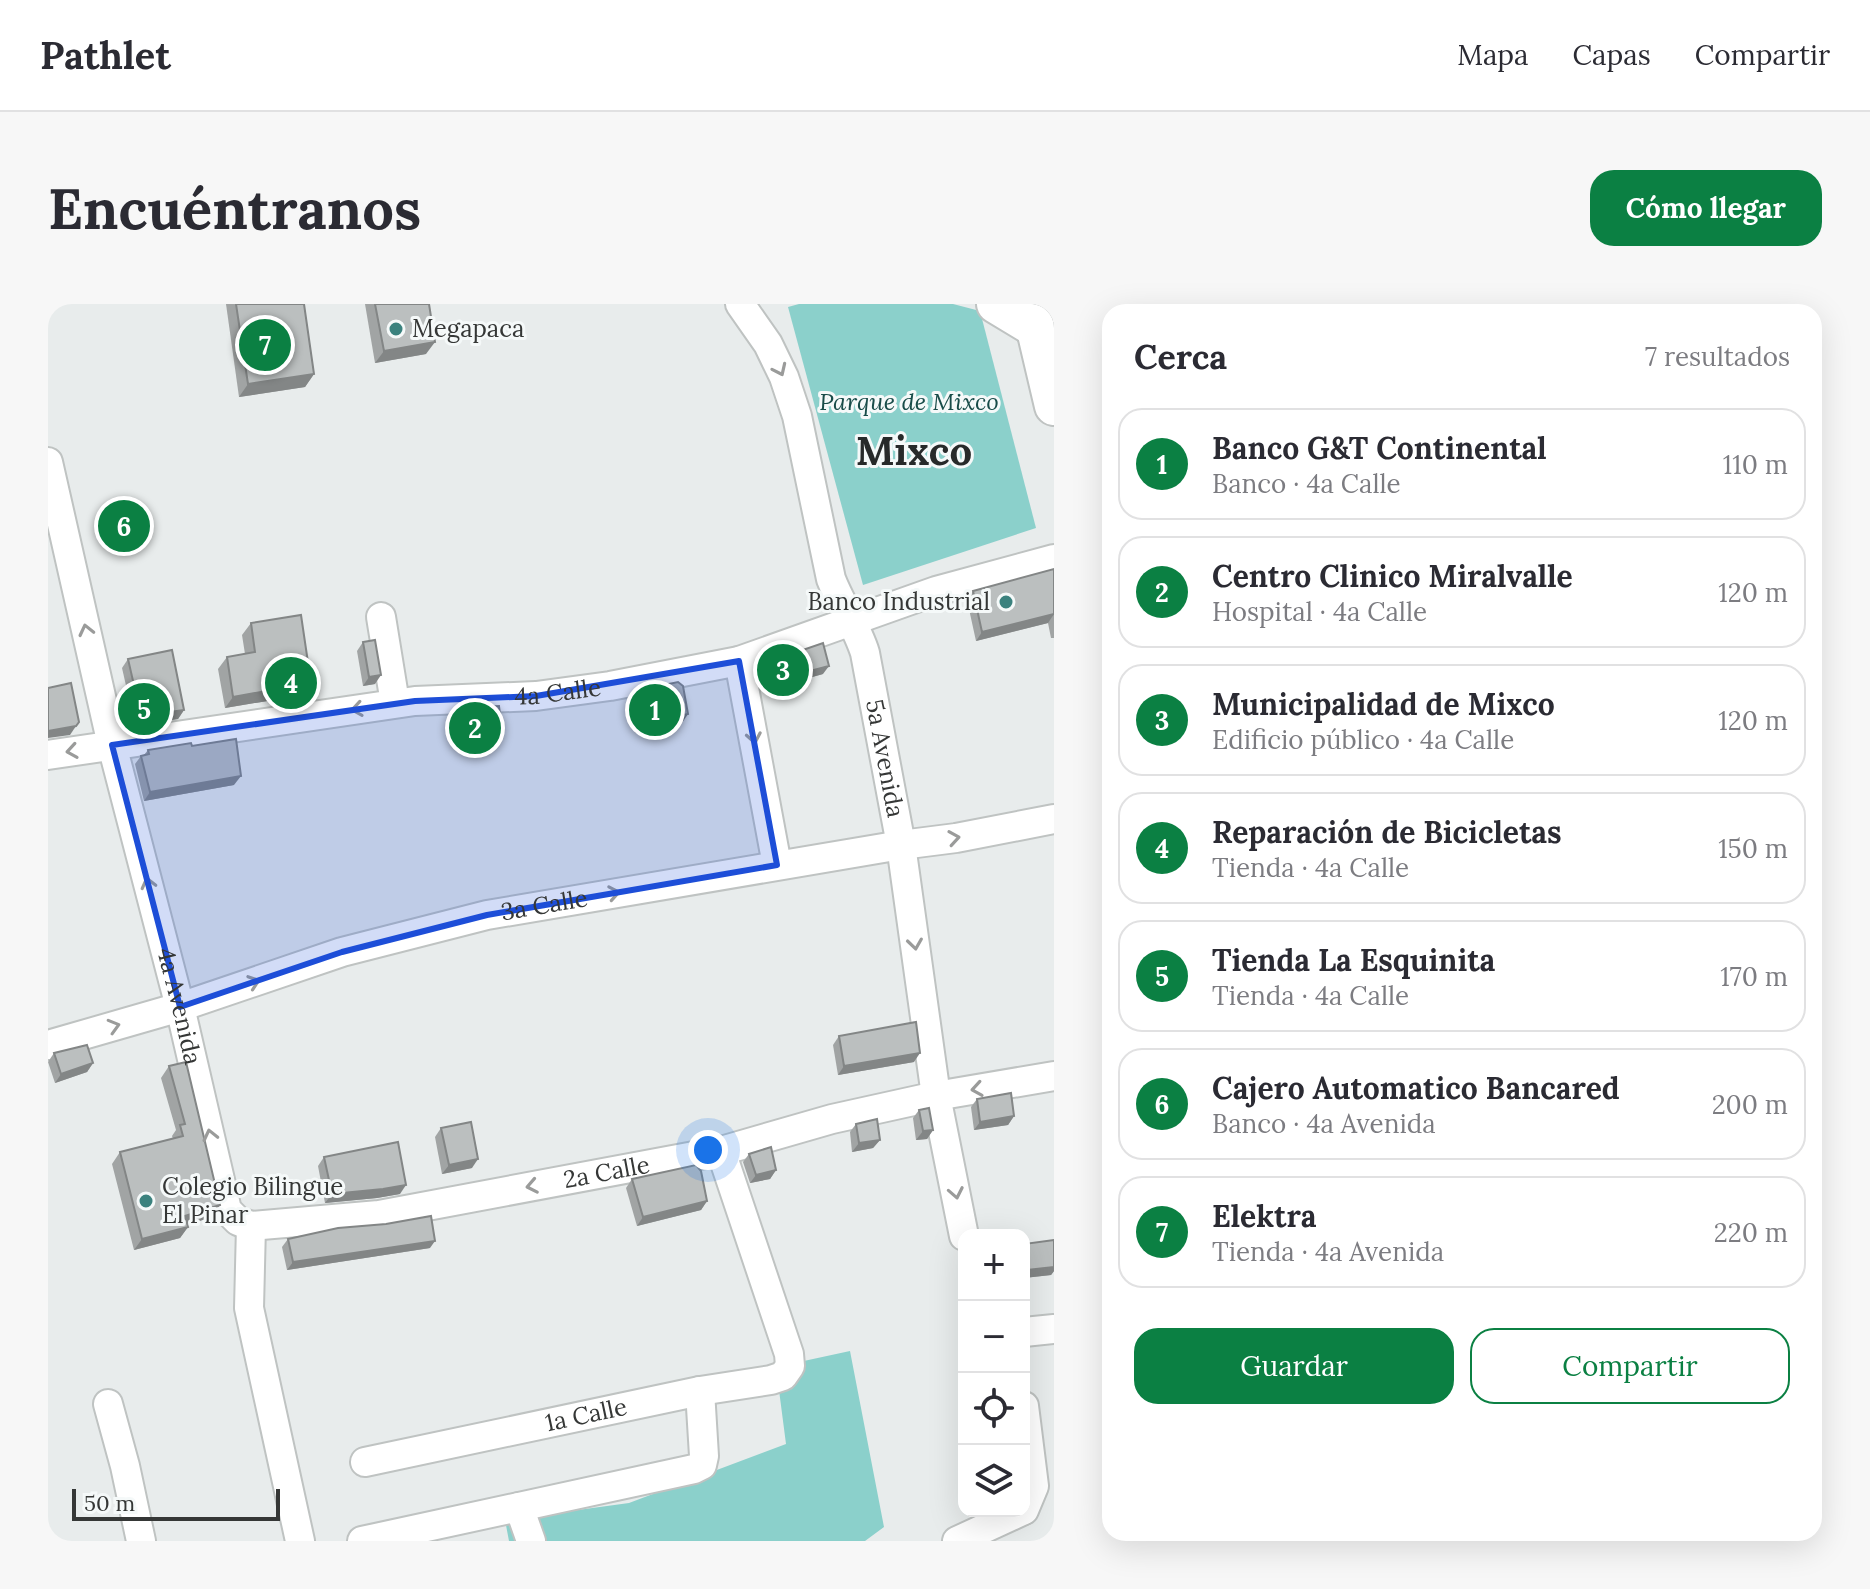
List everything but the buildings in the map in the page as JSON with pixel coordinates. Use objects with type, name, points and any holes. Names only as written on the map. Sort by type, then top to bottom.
[{"type":"street","name":"5a Avenida","points":[[740,304],[768,344],[784,377],[797,416],[831,579],[865,653],[901,845],[936,1096],[963,1229]]},
{"type":"street","points":[[996,304],[1040,336],[1054,406]]},
{"type":"street","name":"4a Avenida","points":[[48,462],[112,745],[180,1007],[227,1210],[238,1221],[251,1226]]},
{"type":"street","name":"4a Calle","points":[[48,755],[395,703],[536,696],[610,686],[739,661],[936,591],[1054,559]]},
{"type":"street","points":[[381,617],[395,703]]},
{"type":"street","points":[[739,661],[777,865]]},
{"type":"street","name":"3a Calle","points":[[48,1045],[180,1007],[342,952],[487,915],[1054,819]]},
{"type":"street","name":"2a Calle","points":[[251,1226],[379,1215],[721,1151],[832,1119],[936,1096],[1054,1076]]},
{"type":"street","name":"1a Calle","points":[[365,1462],[783,1376],[790,1366],[789,1354],[721,1151]]},
{"type":"street","points":[[251,1226],[249,1308],[300,1541]]},
{"type":"street","points":[[1030,1331],[1054,1329]]},
{"type":"street","points":[[362,1541],[694,1469],[702,1465],[704,1456],[700,1391]]},
{"type":"street","points":[[108,1404],[141,1541]]},
{"type":"street","points":[[1030,1454],[1034,1486],[1030,1495]]},
{"type":"street","points":[[519,1507],[531,1541]]},
{"type":"street","points":[[957,1541],[1008,1517]]},
{"type":"highlighted area","points":[[739,661],[777,865],[487,915],[342,952],[180,1007],[112,745],[415,701],[536,696]]},
{"type":"green space","name":"Parque de Mixco","points":[[799,304],[953,304],[980,311],[1036,528],[863,585],[788,307]]},
{"type":"green space","points":[[850,1351],[884,1527],[865,1541],[509,1541],[505,1520],[629,1503],[786,1444],[776,1367]]},
{"type":"place","name":"Megapaca","points":[[396,329]]},
{"type":"place","name":"Elektra","points":[[265,345]]},
{"type":"place","name":"Cajero Automatico Bancared","points":[[124,526]]},
{"type":"place","name":"Banco Industrial","points":[[1006,602]]},
{"type":"place","name":"Municipalidad de Mixco","points":[[783,670]]},
{"type":"place","name":"Reparación de Bicicletas","points":[[291,683]]},
{"type":"place","name":"Tienda La Esquinita","points":[[144,709]]},
{"type":"place","name":"Banco G&T Continental","points":[[655,710]]},
{"type":"place","name":"Centro Clinico Miralvalle","points":[[475,728]]},
{"type":"place","name":"Colegio Bilingue El Pinar","points":[[146,1201]]},
{"type":"district","name":"Mixco","points":[[914,451]]}]
